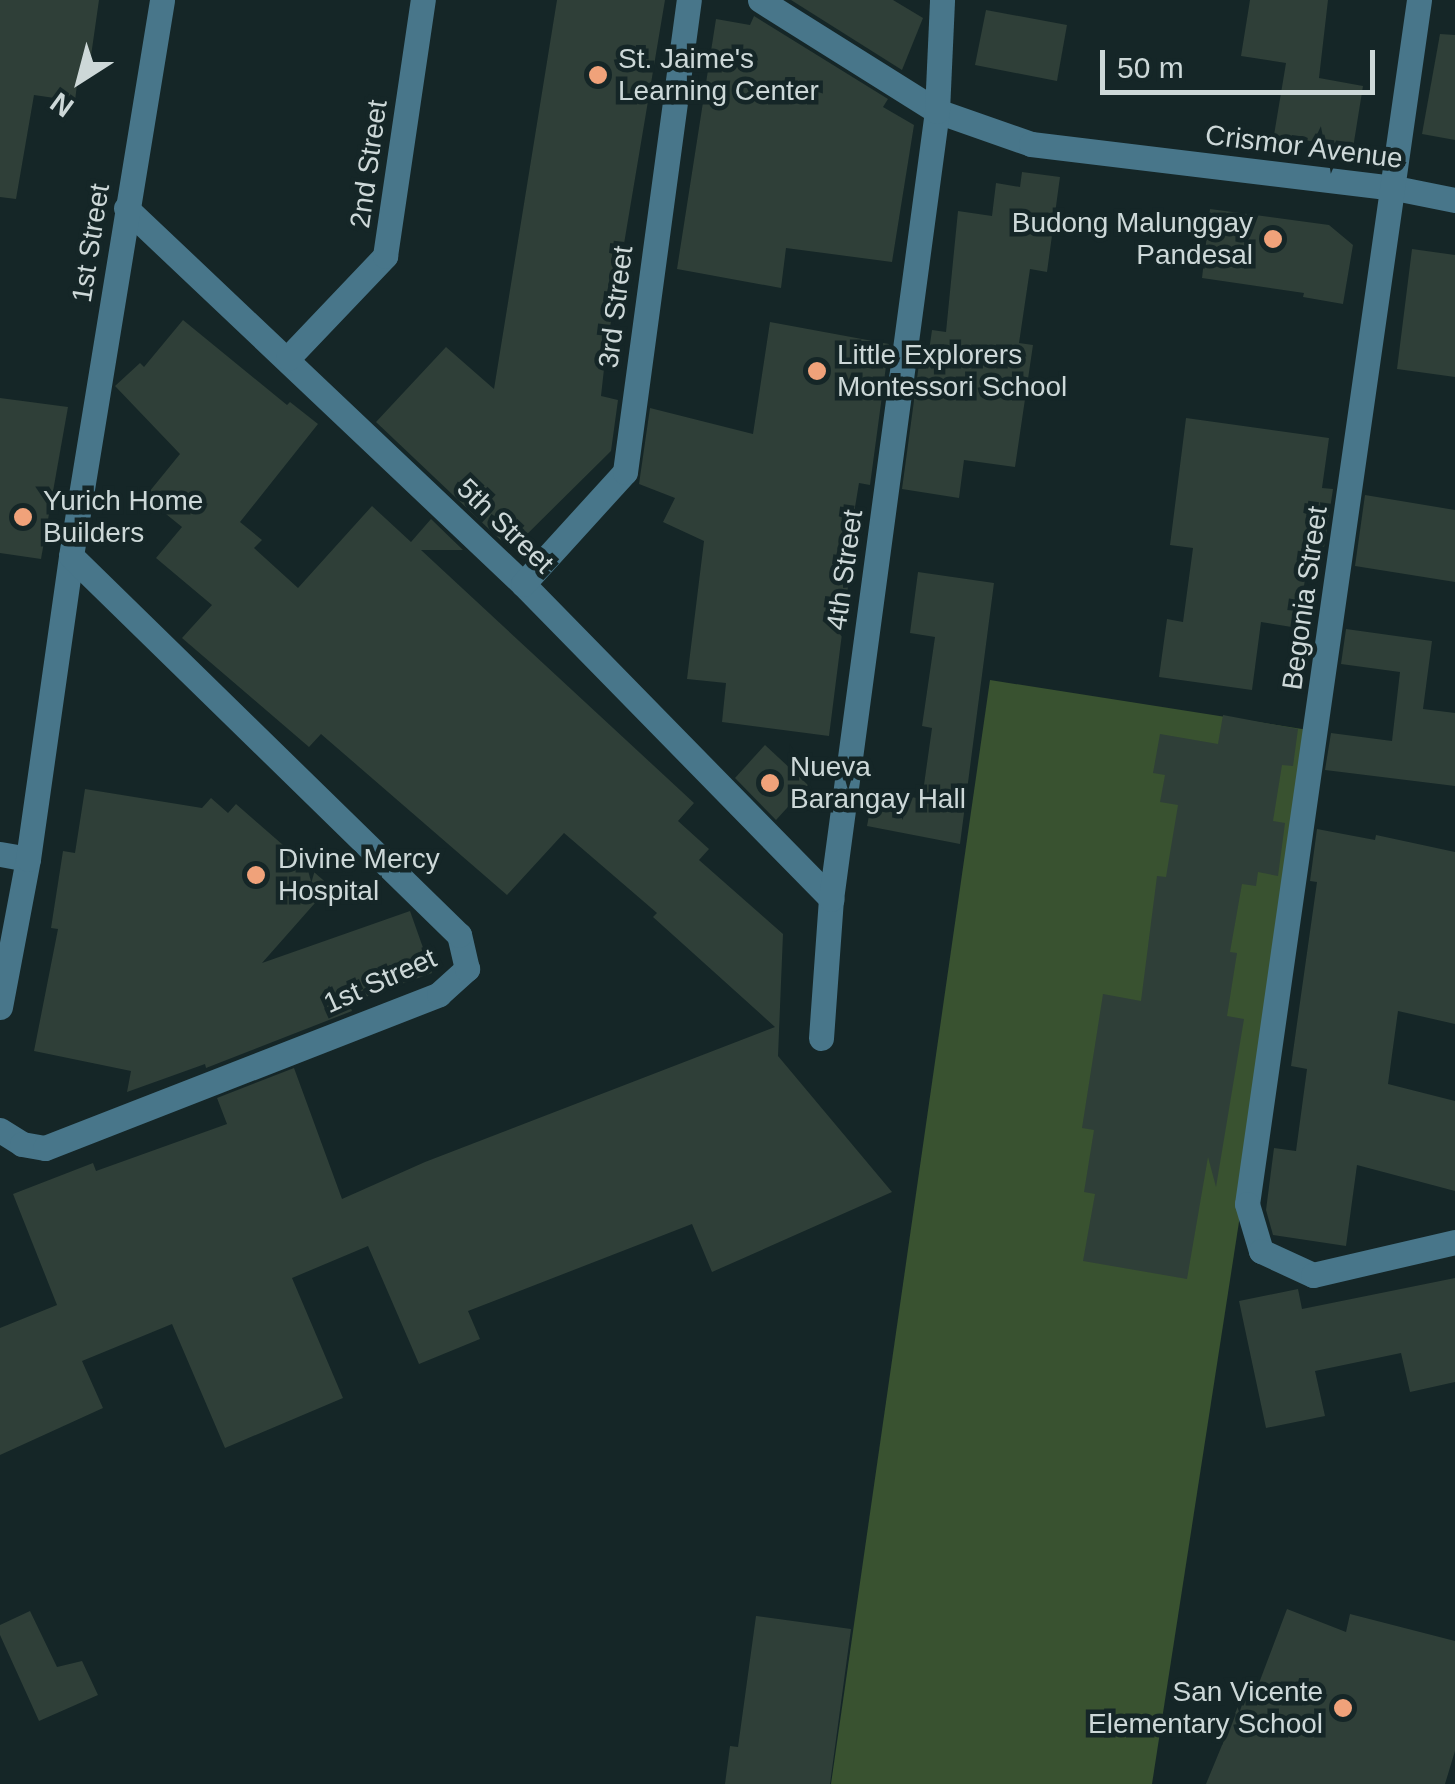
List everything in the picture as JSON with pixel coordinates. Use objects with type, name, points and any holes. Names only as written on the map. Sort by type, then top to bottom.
[{"type":"street","name":"1st Street","points":[[0,1007],[28,859],[71,556],[162,0]]},
{"type":"street","name":"2nd Street","points":[[288,358],[385,256],[424,0]]},
{"type":"street","name":"3rd Street","points":[[523,584],[626,472],[689,0]]},
{"type":"street","name":"Crismor Avenue","points":[[760,0],[938,110],[1031,144],[1395,188],[1455,200]]},
{"type":"street","name":"4th Street","points":[[821,1038],[831,899],[938,110],[942,0]]},
{"type":"street","name":"Begonia Street","points":[[1419,0],[1247,1204],[1261,1251],[1313,1275],[1455,1242]]},
{"type":"street","name":"5th Street","points":[[126,208],[523,584],[831,899]]},
{"type":"street","name":"1st Street","points":[[0,1130],[22,1144],[45,1148],[439,994],[467,968],[459,935],[71,556]]},
{"type":"street","points":[[0,854],[28,859]]},
{"type":"green space","points":[[990,680],[1315,731],[1152,1784],[831,1784]]},
{"type":"building","points":[[0,0],[99,0],[88,77],[78,76],[75,101],[34,95],[16,199],[0,197]]},
{"type":"building","points":[[557,0],[665,0],[606,351],[601,396],[618,400],[611,451],[511,550],[376,422],[446,347],[494,389]]},
{"type":"building","points":[[791,0],[893,0],[923,18],[902,70]]},
{"type":"building","points":[[1250,0],[1328,0],[1319,78],[1363,86],[1353,148],[1274,135],[1286,63],[1241,56]]},
{"type":"building","points":[[986,10],[1067,25],[1057,81],[975,65]]},
{"type":"building","points":[[754,16],[888,99],[883,107],[914,125],[892,262],[786,248],[781,288],[677,269],[716,19],[750,25]]},
{"type":"building","points":[[1440,34],[1455,35],[1455,140],[1422,134]]},
{"type":"building","points":[[1022,172],[1060,177],[1047,272],[1030,269],[1019,343],[1033,345],[1015,467],[964,460],[959,498],[902,489],[921,349],[929,351],[932,330],[946,332],[958,211],[992,216],[996,183],[1020,187]]},
{"type":"building","points":[[1210,209],[1329,225],[1353,245],[1343,304],[1303,297],[1304,293],[1202,278]]},
{"type":"building","points":[[1412,249],[1455,255],[1455,377],[1397,369]]},
{"type":"building","points":[[183,320],[287,405],[290,402],[318,424],[240,522],[262,540],[254,548],[298,588],[372,506],[411,542],[431,519],[463,550],[421,550],[694,803],[678,821],[709,849],[699,860],[783,934],[778,1056],[892,1192],[712,1272],[692,1224],[468,1311],[480,1339],[419,1364],[368,1246],[292,1278],[343,1398],[225,1448],[172,1324],[82,1361],[103,1408],[0,1455],[0,1328],[57,1305],[13,1194],[93,1163],[96,1171],[227,1124],[217,1098],[294,1068],[342,1199],[425,1162],[775,1027],[653,917],[657,913],[564,833],[507,895],[321,734],[309,747],[182,638],[212,605],[156,558],[182,527],[145,497],[180,454],[115,386],[140,363],[144,367]]},
{"type":"building","points":[[770,322],[889,344],[870,485],[859,483],[846,562],[851,563],[829,736],[722,722],[726,683],[687,679],[704,541],[663,522],[675,498],[639,484],[650,408],[753,434]]},
{"type":"building","points":[[0,398],[68,407],[41,559],[0,553]]},
{"type":"building","points":[[1186,418],[1329,438],[1322,488],[1333,489],[1322,561],[1308,558],[1298,628],[1261,622],[1252,690],[1159,677],[1167,619],[1183,622],[1193,548],[1170,545]]},
{"type":"building","points":[[1365,495],[1455,510],[1455,582],[1355,566]]},
{"type":"building","points":[[918,572],[994,583],[960,844],[867,826],[874,790],[922,799],[932,728],[922,726],[935,637],[910,633]]},
{"type":"building","points":[[1346,629],[1432,641],[1423,709],[1455,713],[1455,786],[1325,770],[1331,733],[1392,741],[1400,672],[1341,664]]},
{"type":"building","points":[[1223,715],[1298,729],[1293,766],[1282,765],[1273,821],[1285,823],[1278,876],[1258,872],[1256,886],[1242,884],[1230,952],[1237,953],[1227,1016],[1244,1019],[1216,1187],[1208,1157],[1187,1279],[1083,1261],[1095,1194],[1084,1192],[1094,1130],[1082,1128],[1103,994],[1141,1001],[1157,876],[1166,877],[1178,805],[1160,802],[1165,775],[1153,773],[1160,734],[1218,744]]},
{"type":"building","name":"Nueva Barangay Hall","points":[[765,745],[808,785],[776,820],[735,778]]},
{"type":"building","points":[[85,789],[202,808],[211,798],[228,813],[236,804],[330,886],[262,963],[410,911],[432,973],[349,1003],[352,1011],[206,1068],[205,1064],[127,1092],[131,1071],[34,1051],[58,929],[51,928],[63,851],[75,853]]},
{"type":"building","points":[[1317,829],[1375,840],[1376,835],[1455,852],[1455,1024],[1398,1011],[1388,1084],[1455,1101],[1455,1191],[1357,1165],[1346,1246],[1273,1235],[1266,1210],[1274,1148],[1296,1151],[1307,1069],[1291,1066],[1317,882],[1310,881]]},
{"type":"building","points":[[1455,1278],[1455,1382],[1410,1392],[1401,1353],[1315,1371],[1325,1416],[1266,1428],[1239,1301],[1298,1289],[1302,1309]]},
{"type":"building","name":"San Vicente Elementary School","points":[[1287,1609],[1346,1632],[1350,1614],[1455,1641],[1455,1751],[1445,1784],[1206,1784],[1246,1687],[1256,1691]]},
{"type":"building","points":[[30,1611],[57,1667],[82,1661],[98,1695],[39,1721],[0,1635],[0,1625]]},
{"type":"building","points":[[756,1616],[851,1629],[830,1784],[725,1784],[730,1746],[738,1747]]},
{"type":"place","name":"St. Jaime's Learning Center","points":[[598,75]]},
{"type":"place","name":"Budong Malunggay Pandesal","points":[[1273,239]]},
{"type":"place","name":"Little Explorers Montessori School","points":[[817,371]]},
{"type":"place","name":"Yurich Home Builders","points":[[23,517]]},
{"type":"place","name":"Nueva Barangay Hall","points":[[770,783]]},
{"type":"place","name":"Divine Mercy Hospital","points":[[256,875]]},
{"type":"place","name":"San Vicente Elementary School","points":[[1343,1708]]}]
